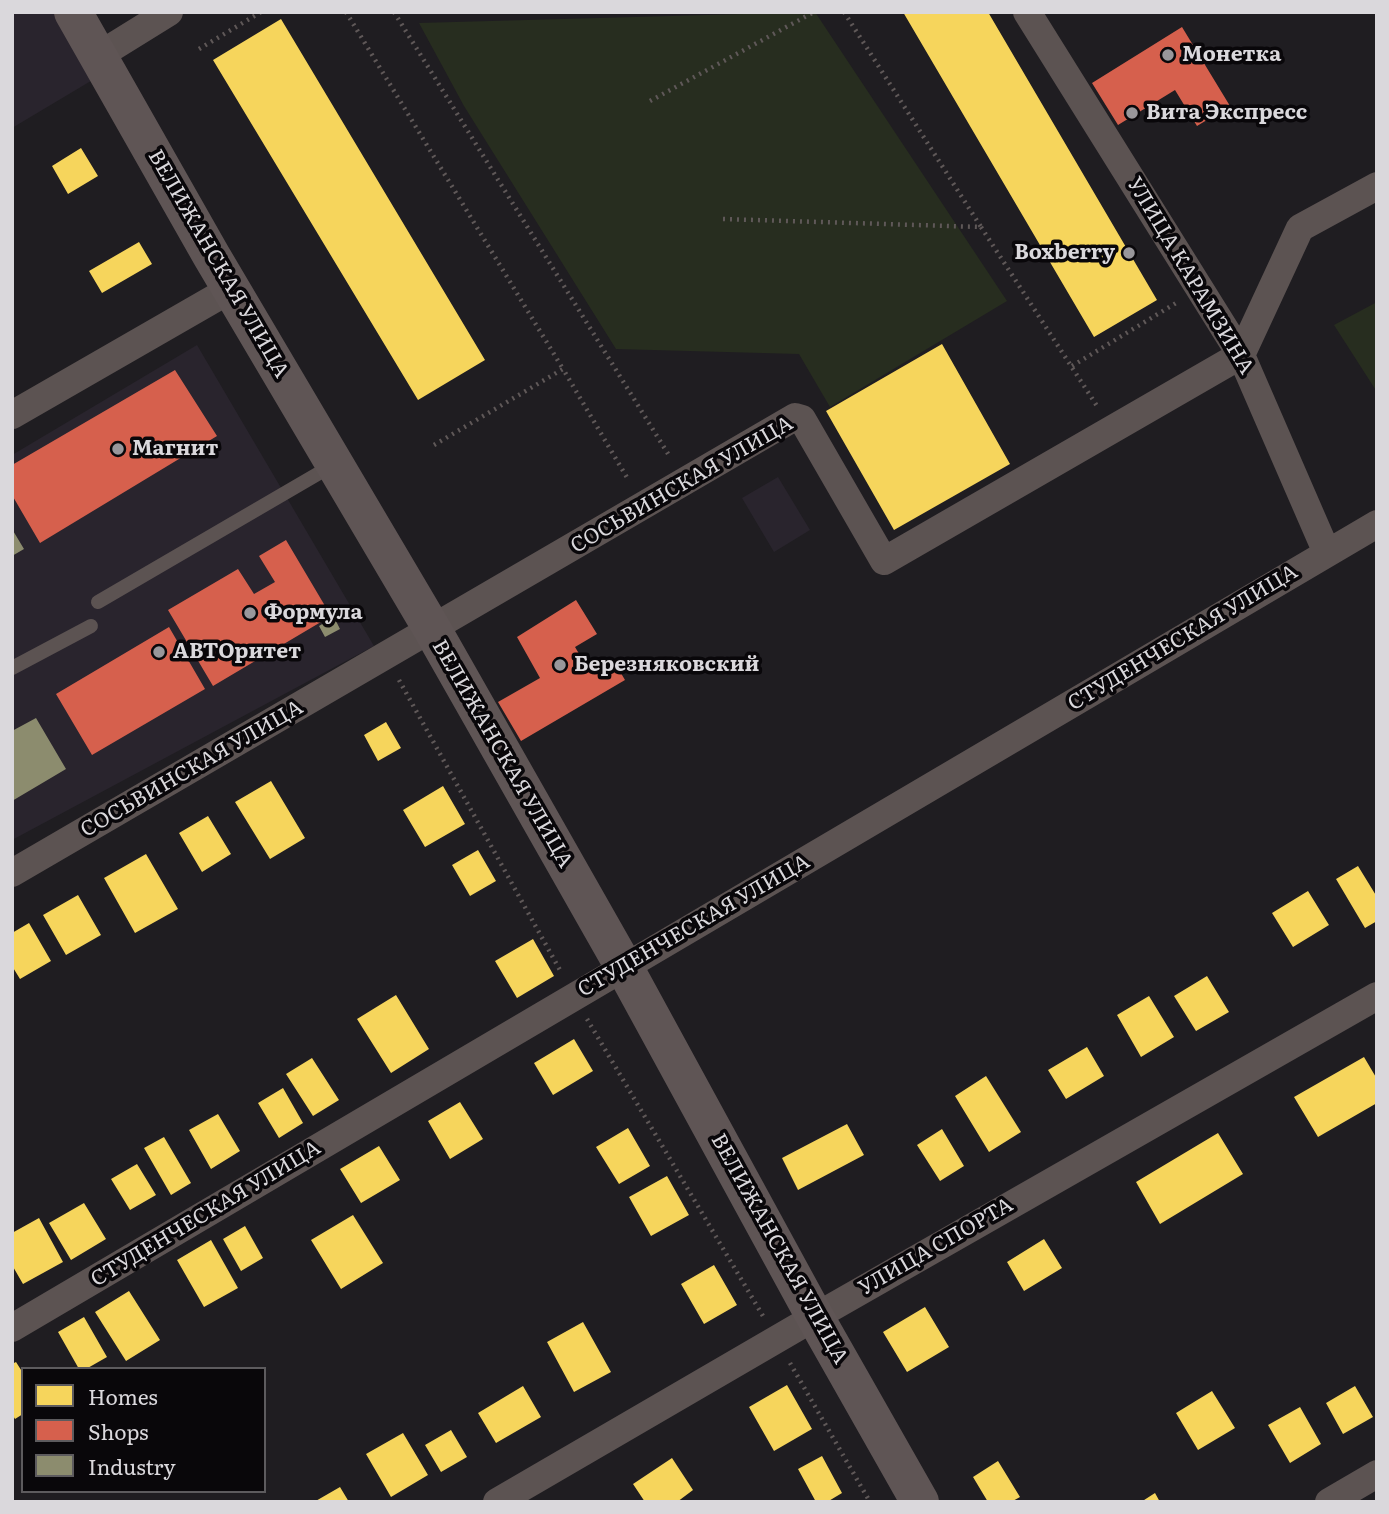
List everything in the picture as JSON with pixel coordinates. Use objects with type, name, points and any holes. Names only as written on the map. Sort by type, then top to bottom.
[{"type":"street","name":"ВЕЛИЖАНСКАЯ УЛИЦА","points":[[73,12],[231,289],[432,629],[624,967],[815,1317],[920,1502]]},
{"type":"street","points":[[98,56],[169,12]]},
{"type":"street","name":"УЛИЦА КАРАМЗИНА","points":[[1027,12],[1241,355],[1326,553]]},
{"type":"street","points":[[1241,355],[1300,228],[1377,186]]},
{"type":"street","points":[[12,415],[231,289]]},
{"type":"street","name":"СОСЬВИНСКАЯ УЛИЦА","points":[[12,873],[795,417],[802,419],[884,561],[1241,355]]},
{"type":"street","name":"СТУДЕНЧЕСКАЯ УЛИЦА","points":[[12,1328],[1377,524]]},
{"type":"street","name":"УЛИЦА СПОРТА","points":[[497,1502],[776,1339],[1377,996]]},
{"type":"street","points":[[1328,1502],[1377,1474]]},
{"type":"lane","points":[[98,602],[335,464]]},
{"type":"lane","points":[[12,668],[91,626]]},
{"type":"path","points":[[199,50],[261,12]]},
{"type":"path","points":[[346,12],[631,483]]},
{"type":"path","points":[[394,12],[685,481]]},
{"type":"path","points":[[650,101],[814,12]]},
{"type":"path","points":[[844,12],[1112,431]]},
{"type":"path","points":[[723,219],[981,227]]},
{"type":"path","points":[[1072,366],[1201,288]]},
{"type":"path","points":[[435,445],[563,369]]},
{"type":"path","points":[[385,656],[574,996],[870,1502]]},
{"type":"shaded area","points":[[12,12],[91,12],[121,63],[12,128]]},
{"type":"shaded area","points":[[197,345],[374,646],[12,840],[12,455]]},
{"type":"shaded area","points":[[778,477],[810,530],[774,552],[742,498]]},
{"type":"green space","points":[[815,12],[1007,301],[830,407],[799,354],[616,349],[464,106],[419,23]]},
{"type":"green space","points":[[1377,302],[1377,392],[1334,325]]},
{"type":"building: Homes","points":[[903,12],[988,12],[1157,300],[1094,337]]},
{"type":"building: Homes","points":[[281,19],[485,360],[418,400],[213,60]]},
{"type":"building: Homes","points":[[81,148],[98,176],[68,194],[52,166]]},
{"type":"building: Homes","points":[[139,242],[152,264],[102,293],[89,271]]},
{"type":"building: Homes","points":[[942,344],[1010,464],[894,530],[826,411]]},
{"type":"building: Homes","points":[[386,722],[401,748],[378,761],[364,735]]},
{"type":"building: Homes","points":[[271,781],[305,838],[270,859],[235,802]]},
{"type":"building: Homes","points":[[443,786],[465,824],[425,847],[403,810]]},
{"type":"building: Homes","points":[[208,816],[231,854],[202,872],[179,833]]},
{"type":"building: Homes","points":[[478,850],[496,881],[470,896],[452,865]]},
{"type":"building: Homes","points":[[146,854],[178,909],[135,933],[104,878]]},
{"type":"building: Homes","points":[[1358,866],[1377,897],[1377,921],[1365,928],[1336,879]]},
{"type":"building: Homes","points":[[1308,891],[1329,925],[1293,947],[1272,913]]},
{"type":"building: Homes","points":[[78,895],[101,935],[66,955],[43,915]]},
{"type":"building: Homes","points":[[29,923],[51,961],[20,979],[12,966],[12,933]]},
{"type":"building: Homes","points":[[533,939],[554,976],[517,998],[495,961]]},
{"type":"building: Homes","points":[[1207,976],[1229,1012],[1196,1031],[1174,996]]},
{"type":"building: Homes","points":[[396,995],[429,1049],[391,1073],[357,1019]]},
{"type":"building: Homes","points":[[1149,996],[1174,1037],[1141,1057],[1117,1015]]},
{"type":"building: Homes","points":[[574,1039],[593,1071],[553,1095],[534,1063]]},
{"type":"building: Homes","points":[[1087,1047],[1104,1076],[1066,1099],[1048,1070]]},
{"type":"building: Homes","points":[[1364,1057],[1377,1079],[1377,1103],[1318,1137],[1294,1097]]},
{"type":"building: Homes","points":[[312,1058],[339,1100],[313,1116],[286,1074]]},
{"type":"building: Homes","points":[[986,1076],[1021,1132],[989,1152],[955,1096]]},
{"type":"building: Homes","points":[[283,1088],[303,1123],[279,1138],[258,1103]]},
{"type":"building: Homes","points":[[460,1102],[483,1139],[450,1159],[428,1121]]},
{"type":"building: Homes","points":[[218,1114],[240,1151],[211,1169],[189,1130]]},
{"type":"building: Homes","points":[[847,1124],[864,1155],[798,1190],[782,1158]]},
{"type":"building: Homes","points":[[628,1128],[650,1166],[619,1184],[596,1147]]},
{"type":"building: Homes","points":[[942,1129],[964,1166],[940,1181],[917,1145]]},
{"type":"building: Homes","points":[[1218,1133],[1243,1174],[1160,1224],[1136,1182]]},
{"type":"building: Homes","points":[[164,1137],[191,1183],[171,1195],[144,1148]]},
{"type":"building: Homes","points":[[379,1146],[400,1180],[361,1203],[340,1169]]},
{"type":"building: Homes","points":[[137,1164],[156,1195],[130,1210],[111,1179]]},
{"type":"building: Homes","points":[[667,1176],[689,1215],[651,1236],[629,1197]]},
{"type":"building: Homes","points":[[84,1203],[106,1239],[71,1260],[49,1223]]},
{"type":"building: Homes","points":[[353,1215],[383,1263],[341,1289],[311,1240]]},
{"type":"building: Homes","points":[[39,1218],[63,1262],[23,1284],[12,1265],[12,1233]]},
{"type":"building: Homes","points":[[245,1226],[263,1258],[241,1271],[223,1239]]},
{"type":"building: Homes","points":[[1044,1239],[1062,1268],[1024,1291],[1007,1262]]},
{"type":"building: Homes","points":[[211,1240],[238,1288],[204,1307],[177,1260]]},
{"type":"building: Homes","points":[[714,1265],[737,1305],[704,1324],[681,1284]]},
{"type":"building: Homes","points":[[129,1291],[160,1340],[126,1361],[95,1312]]},
{"type":"building: Homes","points":[[925,1307],[949,1347],[907,1372],[883,1332]]},
{"type":"building: Homes","points":[[84,1317],[107,1357],[90,1367],[78,1367],[58,1332]]},
{"type":"building: Homes","points":[[583,1322],[611,1372],[574,1392],[547,1342]]},
{"type":"building: Homes","points":[[16,1362],[21,1370],[21,1415],[15,1419],[12,1414],[12,1364]]},
{"type":"building: Homes","points":[[787,1385],[812,1429],[774,1451],[749,1407]]},
{"type":"building: Homes","points":[[523,1386],[541,1417],[496,1443],[478,1413]]},
{"type":"building: Homes","points":[[1355,1386],[1373,1417],[1343,1434],[1326,1403]]},
{"type":"building: Homes","points":[[1212,1391],[1235,1428],[1198,1450],[1176,1413]]},
{"type":"building: Homes","points":[[1300,1407],[1321,1444],[1290,1463],[1268,1425]]},
{"type":"building: Homes","points":[[451,1430],[467,1457],[441,1472],[425,1445]]},
{"type":"building: Homes","points":[[403,1433],[428,1475],[391,1497],[366,1454]]},
{"type":"building: Homes","points":[[822,1456],[842,1493],[827,1502],[816,1502],[798,1469]]},
{"type":"building: Homes","points":[[672,1458],[693,1490],[677,1502],[645,1502],[633,1484]]},
{"type":"building: Homes","points":[[998,1461],[1020,1497],[1011,1502],[988,1502],[973,1477]]},
{"type":"building: Homes","points":[[340,1487],[349,1502],[314,1502]]},
{"type":"building: Homes","points":[[1155,1493],[1160,1502],[1141,1502]]},
{"type":"building: Shops","name":"Монетка","points":[[1182,27],[1230,106],[1197,126],[1175,90],[1118,125],[1092,83]]},
{"type":"building: Shops","name":"Магнит","points":[[175,370],[217,436],[40,543],[12,495],[12,465]]},
{"type":"building: Shops","name":"Формула","points":[[286,540],[331,616],[213,686],[168,610],[238,569],[254,594],[275,582],[259,556]]},
{"type":"building: Shops","name":"Березняковский","points":[[576,600],[597,634],[575,647],[590,672],[612,658],[625,680],[521,741],[498,702],[540,678],[517,637]]},
{"type":"building: Shops","points":[[169,627],[205,689],[92,755],[56,694]]},
{"type":"building: Industry","points":[[12,529],[24,549],[12,556]]},
{"type":"building: Industry","points":[[334,617],[340,629],[325,637],[319,626]]},
{"type":"building: Industry","points":[[36,718],[66,769],[12,801],[12,731]]},
{"type":"place","name":"Монетка","points":[[1168,55]]},
{"type":"place","name":"Вита Экспресс","points":[[1132,113]]},
{"type":"place","name":"Boxberry","points":[[1129,253]]},
{"type":"place","name":"Магнит","points":[[118,449]]},
{"type":"place","name":"Формула","points":[[250,613]]},
{"type":"place","name":"АВТОритет","points":[[159,652]]},
{"type":"place","name":"Березняковский","points":[[560,665]]}]
